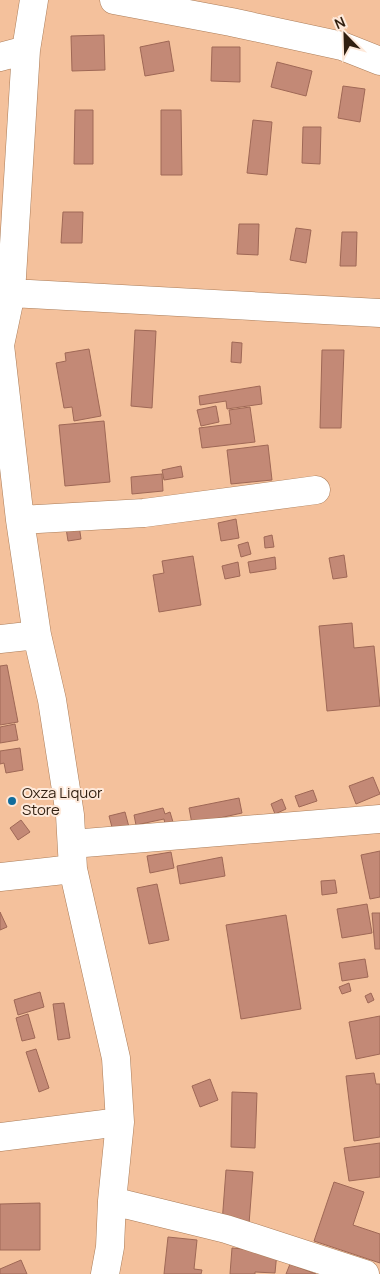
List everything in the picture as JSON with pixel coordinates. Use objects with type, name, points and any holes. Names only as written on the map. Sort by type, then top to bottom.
[{"type":"street","points":[[34,0],[13,54],[11,293],[0,345],[20,520],[37,635],[52,700],[70,815],[73,857],[116,1058],[120,1122],[112,1202],[110,1247],[105,1274]]},
{"type":"street","points":[[114,0],[342,46],[380,61]]},
{"type":"street","points":[[11,293],[380,313]]},
{"type":"street","points":[[20,520],[144,513],[316,490]]},
{"type":"street","points":[[0,639],[37,635]]},
{"type":"street","points":[[0,877],[73,857],[380,819]]},
{"type":"street","points":[[0,1137],[120,1122]]},
{"type":"street","points":[[112,1202],[226,1229],[365,1274]]},
{"type":"building","points":[[104,35],[105,70],[72,71],[71,36]]},
{"type":"building","points":[[169,41],[174,71],[145,76],[140,47]]},
{"type":"building","points":[[212,47],[240,47],[240,82],[211,81]]},
{"type":"building","points":[[277,62],[312,71],[306,96],[271,87]]},
{"type":"building","points":[[343,86],[365,89],[360,122],[338,118]]},
{"type":"building","points":[[75,110],[93,110],[93,164],[74,164]]},
{"type":"building","points":[[161,110],[181,110],[182,175],[161,175]]},
{"type":"building","points":[[253,120],[272,122],[267,175],[247,173]]},
{"type":"building","points":[[303,127],[321,127],[320,164],[302,163]]},
{"type":"building","points":[[63,212],[83,212],[82,243],[61,243]]},
{"type":"building","points":[[239,224],[259,224],[258,255],[237,254]]},
{"type":"building","points":[[296,228],[311,230],[306,263],[290,260]]},
{"type":"building","points":[[342,232],[357,232],[356,266],[340,266]]},
{"type":"building","points":[[135,330],[156,331],[152,408],[131,406]]},
{"type":"building","points":[[232,342],[242,343],[241,363],[231,362]]},
{"type":"building","points":[[89,349],[101,416],[74,421],[72,407],[64,408],[56,363],[66,361],[65,353]]},
{"type":"building","points":[[322,350],[344,350],[341,428],[320,428]]},
{"type":"building","points":[[260,386],[262,404],[227,409],[226,401],[200,405],[199,396]]},
{"type":"building","points":[[216,406],[219,422],[201,426],[197,410]]},
{"type":"building","points":[[250,407],[255,442],[202,448],[199,428],[231,424],[229,410]]},
{"type":"building","points":[[104,421],[110,482],[65,486],[59,425]]},
{"type":"building","points":[[268,445],[272,480],[231,484],[227,450]]},
{"type":"building","points":[[181,466],[183,477],[164,480],[162,470]]},
{"type":"building","points":[[162,474],[163,491],[132,494],[131,477]]},
{"type":"building","points":[[236,519],[239,538],[221,541],[218,523]]},
{"type":"building","points":[[79,525],[81,539],[68,541],[66,528]]},
{"type":"building","points":[[272,535],[274,547],[265,548],[264,537]]},
{"type":"building","points":[[248,542],[251,554],[241,557],[238,545]]},
{"type":"building","points":[[344,555],[347,577],[333,579],[329,558]]},
{"type":"building","points":[[193,556],[201,605],[159,612],[153,575],[164,573],[162,561]]},
{"type":"building","points":[[275,557],[276,569],[250,573],[248,562]]},
{"type":"building","points":[[238,562],[240,576],[225,579],[222,566]]},
{"type":"building","points":[[352,623],[354,648],[374,646],[380,706],[327,711],[319,626]]},
{"type":"building","points":[[7,665],[18,722],[0,725],[0,666]]},
{"type":"building","points":[[15,724],[18,740],[0,743],[0,727]]},
{"type":"building","points":[[20,748],[23,770],[6,773],[4,763],[0,764],[0,751]]},
{"type":"building","points":[[373,777],[380,794],[356,804],[349,786]]},
{"type":"building","points":[[313,790],[317,801],[299,807],[295,796]]},
{"type":"building","points":[[239,798],[242,813],[192,824],[189,808]]},
{"type":"building","points":[[282,799],[286,809],[275,814],[271,804]]},
{"type":"building","points":[[163,808],[165,814],[170,812],[173,822],[165,824],[164,819],[136,825],[134,815]]},
{"type":"building","points":[[125,812],[129,827],[113,831],[109,816]]},
{"type":"building","points":[[21,820],[30,832],[18,840],[10,828]]},
{"type":"building","points":[[380,851],[380,897],[370,899],[361,855]]},
{"type":"building","points":[[171,852],[174,868],[150,873],[147,856]]},
{"type":"building","points":[[222,857],[225,876],[180,884],[177,866]]},
{"type":"building","points":[[335,880],[337,893],[322,895],[321,881]]},
{"type":"building","points":[[157,884],[169,940],[149,944],[137,888]]},
{"type":"building","points":[[367,904],[372,933],[342,938],[337,909]]},
{"type":"building","points":[[0,912],[7,927],[0,930]]},
{"type":"building","points":[[372,913],[380,913],[380,949],[375,949]]},
{"type":"building","points":[[286,915],[301,1009],[241,1019],[226,925]]},
{"type":"building","points":[[365,959],[368,977],[342,981],[339,963]]},
{"type":"building","points":[[349,983],[351,991],[342,994],[339,987]]},
{"type":"building","points":[[40,992],[44,1007],[18,1015],[14,1000]]},
{"type":"building","points":[[371,993],[374,1000],[368,1003],[365,996]]},
{"type":"building","points":[[64,1003],[70,1038],[58,1040],[53,1004]]},
{"type":"building","points":[[28,1014],[35,1038],[22,1041],[16,1018]]},
{"type":"building","points":[[380,1016],[380,1054],[356,1059],[349,1022]]},
{"type":"building","points":[[36,1049],[49,1088],[39,1092],[26,1052]]},
{"type":"building","points":[[374,1073],[376,1084],[380,1084],[380,1137],[354,1141],[346,1076]]},
{"type":"building","points":[[210,1079],[218,1100],[200,1107],[192,1086]]},
{"type":"building","points":[[232,1092],[257,1093],[255,1148],[231,1147]]},
{"type":"building","points":[[380,1143],[380,1177],[349,1181],[344,1148]]},
{"type":"building","points":[[226,1170],[253,1172],[249,1224],[222,1223]]},
{"type":"building","points":[[334,1182],[364,1192],[353,1225],[380,1234],[380,1263],[314,1241]]},
{"type":"building","points":[[40,1203],[40,1250],[0,1250],[0,1204]]},
{"type":"building","points":[[168,1237],[197,1240],[194,1269],[202,1270],[201,1274],[164,1274]]},
{"type":"building","points":[[232,1248],[277,1252],[275,1273],[230,1274]]},
{"type":"building","points":[[21,1260],[27,1274],[0,1274],[0,1269]]},
{"type":"building","points":[[290,1264],[316,1274],[286,1274]]},
{"type":"place","name":"Oxza Liquor Store","points":[[12,801]]}]
